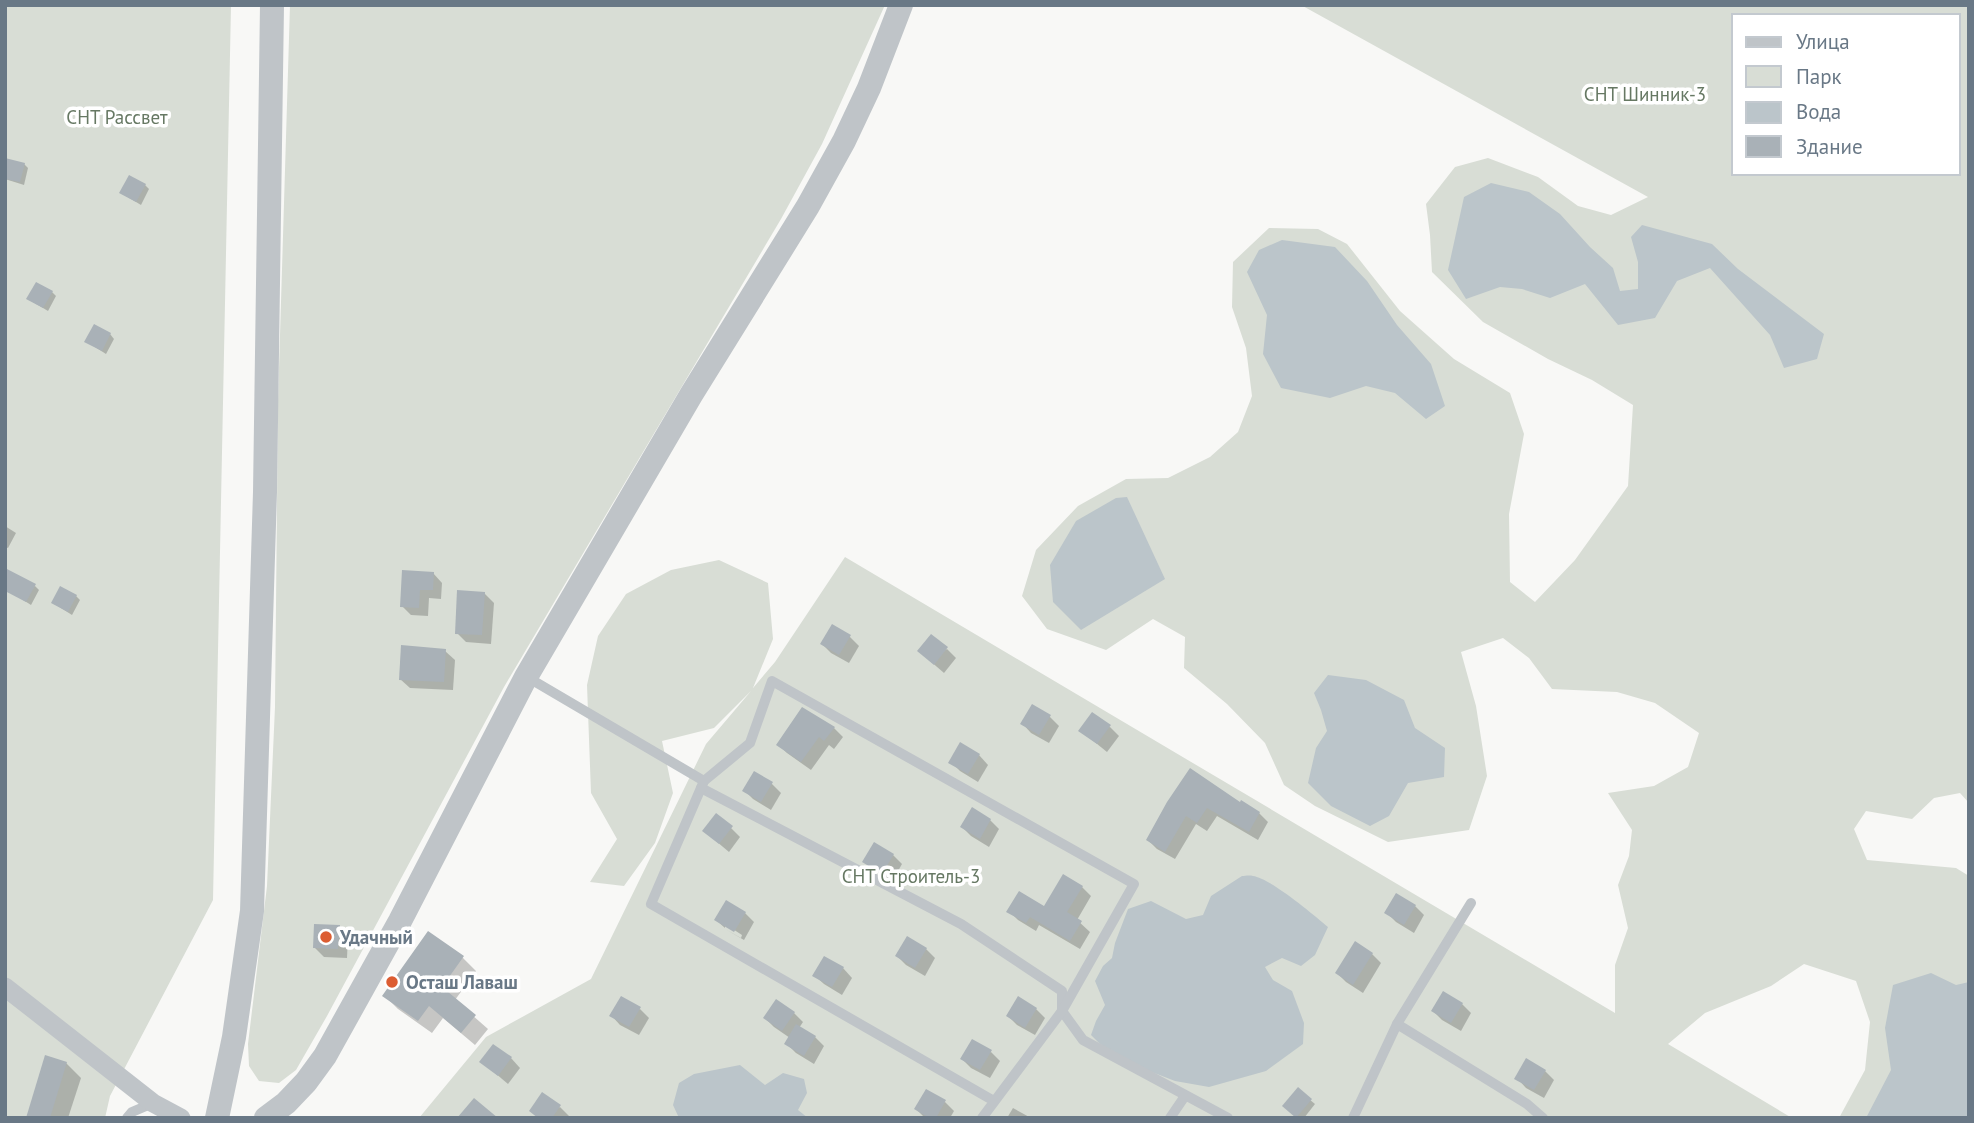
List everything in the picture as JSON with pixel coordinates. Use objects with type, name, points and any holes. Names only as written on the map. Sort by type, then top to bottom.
[{"type":"street","points":[[217,1118],[234,1037],[252,911],[265,492],[272,5]]},
{"type":"street","points":[[266,1118],[286,1103],[306,1082],[325,1055],[400,921],[526,677],[691,396],[808,206],[844,141],[869,88],[901,5]]},
{"type":"street","points":[[5,987],[153,1103],[181,1118]]},
{"type":"lane","points":[[526,677],[703,785],[961,924],[1062,991],[1062,1011],[1083,1040],[1228,1118]]},
{"type":"lane","points":[[982,1118],[1062,1011],[1135,884],[772,681],[750,743],[703,785],[651,904],[994,1101]]},
{"type":"lane","points":[[1353,1118],[1396,1024],[1471,903]]},
{"type":"lane","points":[[1396,1024],[1527,1104],[1543,1118]]},
{"type":"lane","points":[[1170,1118],[1185,1096]]},
{"type":"lane","points":[[127,1118],[132,1112],[153,1103]]},
{"type":"green space","name":"СНТ Рассвет","points":[[5,5],[231,5],[213,900],[110,1096],[105,1118],[5,1118]]},
{"type":"green space","points":[[290,5],[885,5],[822,144],[781,219],[504,687],[296,1070],[279,1083],[259,1081],[249,1066],[248,1044],[267,886],[275,707],[278,401]]},
{"type":"green space","points":[[1301,5],[1969,5],[1969,803],[1960,793],[1934,798],[1912,819],[1866,811],[1854,829],[1867,860],[1956,868],[1969,876],[1969,1118],[1839,1118],[1865,1070],[1870,1022],[1856,981],[1804,964],[1771,986],[1705,1013],[1668,1044],[1792,1118],[419,1118],[486,1037],[591,979],[706,744],[751,691],[714,728],[662,741],[673,793],[655,843],[624,886],[590,882],[617,839],[591,793],[587,685],[598,636],[626,594],[671,570],[719,560],[768,583],[773,639],[753,688],[775,662],[845,557],[1615,1013],[1615,965],[1628,928],[1618,885],[1629,856],[1632,830],[1608,793],[1654,786],[1688,767],[1699,733],[1655,703],[1617,692],[1552,689],[1529,658],[1503,638],[1461,652],[1476,706],[1487,776],[1469,830],[1388,842],[1315,806],[1284,785],[1265,743],[1227,704],[1184,668],[1185,637],[1153,619],[1106,650],[1047,629],[1022,596],[1036,550],[1078,506],[1126,479],[1168,478],[1210,457],[1238,432],[1252,396],[1246,348],[1232,307],[1233,262],[1269,228],[1318,229],[1347,244],[1400,311],[1454,359],[1510,393],[1524,434],[1509,514],[1510,582],[1535,602],[1575,560],[1628,486],[1633,405],[1483,322],[1432,272],[1426,204],[1455,167],[1488,158],[1538,177],[1578,206],[1611,215],[1648,197]]},
{"type":"water","points":[[1491,183],[1529,192],[1560,214],[1613,268],[1620,291],[1638,289],[1638,262],[1631,237],[1642,225],[1712,244],[1738,269],[1824,334],[1817,359],[1784,368],[1770,335],[1710,268],[1677,281],[1655,318],[1618,325],[1585,284],[1550,298],[1522,289],[1500,287],[1466,299],[1448,270],[1464,197]]},
{"type":"water","points":[[1282,240],[1335,247],[1367,281],[1397,325],[1431,364],[1445,406],[1426,419],[1395,393],[1366,386],[1330,398],[1281,388],[1263,354],[1267,315],[1247,272],[1259,250]]},
{"type":"water","points":[[1127,497],[1165,579],[1081,630],[1053,602],[1050,565],[1076,521],[1116,498]]},
{"type":"water","points":[[1328,675],[1366,680],[1404,700],[1415,728],[1445,748],[1444,777],[1408,783],[1389,816],[1370,826],[1331,806],[1308,783],[1316,748],[1327,731],[1314,693]]},
{"type":"water","points":[[1242,876],[1261,878],[1270,883],[1328,927],[1315,955],[1301,966],[1282,958],[1265,967],[1273,980],[1292,991],[1304,1023],[1303,1044],[1266,1071],[1209,1087],[1175,1081],[1126,1062],[1099,1043],[1091,1035],[1105,1005],[1095,981],[1103,966],[1112,958],[1128,909],[1151,901],[1186,919],[1203,915],[1211,896]]},
{"type":"water","points":[[1931,973],[1956,985],[1969,982],[1969,1118],[1866,1118],[1891,1070],[1885,1028],[1893,985]]},
{"type":"water","points":[[740,1065],[765,1085],[783,1073],[804,1079],[807,1093],[798,1110],[808,1118],[679,1118],[673,1105],[679,1083],[694,1074]]},
{"type":"building","points":[[5,158],[25,163],[20,182],[5,179]]},
{"type":"building","points":[[129,175],[146,184],[136,202],[119,193]]},
{"type":"building","points":[[36,282],[53,291],[43,308],[26,299]]},
{"type":"building","points":[[94,324],[111,333],[102,351],[84,342]]},
{"type":"building","points":[[5,568],[36,584],[26,602],[5,591]]},
{"type":"building","points":[[402,570],[434,572],[433,590],[420,590],[419,608],[400,607]]},
{"type":"building","points":[[60,586],[77,595],[68,612],[51,603]]},
{"type":"building","points":[[457,590],[485,592],[482,635],[455,634]]},
{"type":"building","points":[[832,624],[851,635],[839,655],[820,644]]},
{"type":"building","points":[[931,634],[948,647],[934,665],[917,651]]},
{"type":"building","points":[[401,645],[446,649],[444,682],[399,680]]},
{"type":"building","points":[[1032,704],[1051,715],[1039,735],[1020,724]]},
{"type":"building","points":[[802,707],[835,727],[824,741],[819,737],[801,762],[776,745]]},
{"type":"building","points":[[1092,712],[1111,725],[1097,744],[1078,731]]},
{"type":"building","points":[[960,742],[980,754],[968,774],[948,763]]},
{"type":"building","points":[[1190,768],[1240,802],[1241,800],[1260,812],[1249,832],[1207,808],[1197,823],[1186,816],[1165,852],[1146,840]]},
{"type":"building","points":[[754,771],[773,782],[761,802],[742,791]]},
{"type":"building","points":[[972,807],[991,819],[980,839],[960,827]]},
{"type":"building","points":[[716,813],[733,826],[719,844],[702,831]]},
{"type":"building","points":[[874,842],[894,854],[882,874],[862,862]]},
{"type":"building","points":[[1063,874],[1083,886],[1067,912],[1082,921],[1070,941],[1030,917],[1026,923],[1006,912],[1019,891],[1044,906]]},
{"type":"building","points":[[1396,893],[1416,905],[1404,925],[1384,913]]},
{"type":"building","points":[[726,900],[746,912],[734,932],[714,920]]},
{"type":"building","name":"Удачный","points":[[314,924],[340,925],[338,949],[313,948]]},
{"type":"building","points":[[428,931],[464,956],[442,987],[476,1015],[461,1033],[429,1006],[418,1021],[382,996]]},
{"type":"building","points":[[907,936],[927,948],[915,968],[895,956]]},
{"type":"building","points":[[1355,941],[1373,953],[1353,985],[1335,973]]},
{"type":"building","points":[[824,956],[844,967],[832,987],[812,976]]},
{"type":"building","points":[[1443,991],[1463,1003],[1451,1023],[1431,1011]]},
{"type":"building","points":[[621,996],[641,1007],[629,1027],[609,1016]]},
{"type":"building","points":[[1018,996],[1037,1008],[1025,1028],[1006,1016]]},
{"type":"building","points":[[776,999],[795,1012],[782,1031],[763,1018]]},
{"type":"building","points":[[796,1024],[816,1036],[804,1056],[784,1044]]},
{"type":"building","points":[[972,1039],[992,1050],[980,1070],[960,1059]]},
{"type":"building","points":[[493,1044],[512,1057],[498,1076],[479,1062]]},
{"type":"building","points":[[45,1055],[67,1062],[50,1118],[26,1118]]},
{"type":"building","points":[[1526,1058],[1546,1070],[1534,1090],[1514,1079]]},
{"type":"building","points":[[1298,1087],[1312,1099],[1296,1118],[1282,1106]]},
{"type":"building","points":[[926,1089],[946,1100],[936,1118],[929,1118],[914,1109]]},
{"type":"building","points":[[542,1092],[561,1105],[552,1118],[538,1118],[529,1111]]},
{"type":"building","points":[[474,1098],[498,1118],[457,1118]]},
{"type":"place","name":"Удачный","points":[[326,937]]},
{"type":"place","name":"Осташ Лаваш","points":[[392,982]]},
{"type":"park label","name":"СНТ Шинник-3","points":[[1645,94]]},
{"type":"park label","name":"СНТ Строитель-3","points":[[911,876]]}]
